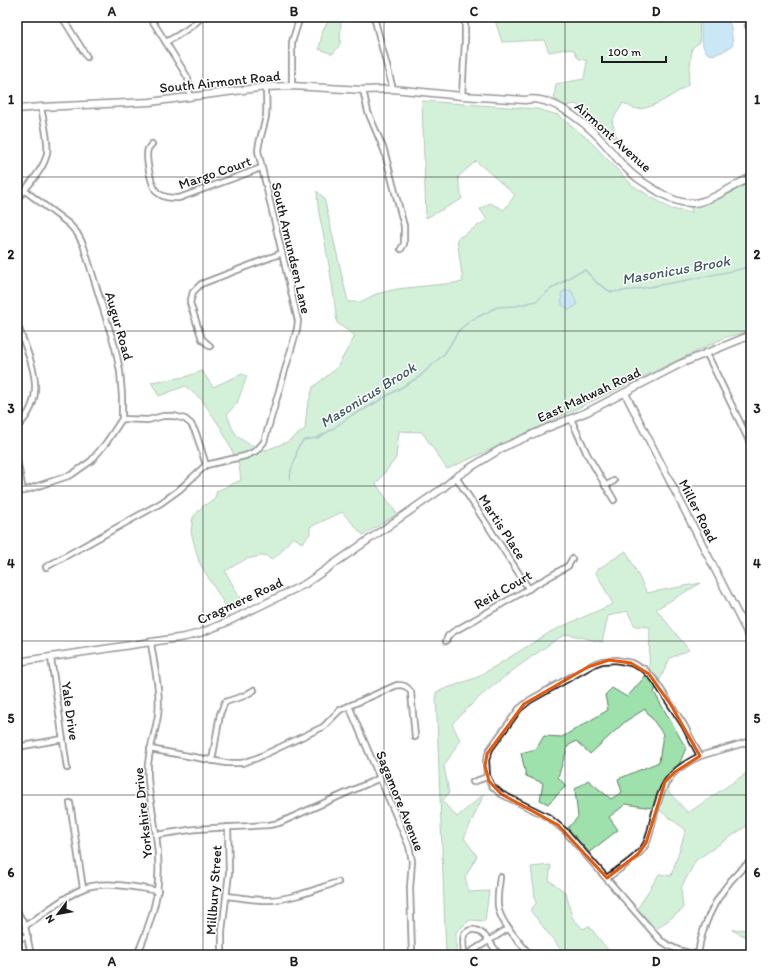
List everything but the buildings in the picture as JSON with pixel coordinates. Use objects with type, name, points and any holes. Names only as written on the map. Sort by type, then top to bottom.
[{"type":"street","points":[[62,17],[87,57]]},
{"type":"street","points":[[150,17],[188,78],[190,97]]},
{"type":"street","points":[[166,42],[179,35],[202,17]]},
{"type":"street","points":[[292,86],[292,42],[300,17]]},
{"type":"street","points":[[374,17],[393,89]]},
{"type":"street","points":[[462,96],[466,17]]},
{"type":"street","name":"South Airmont Road","points":[[17,109],[150,102],[266,87],[292,86],[363,90],[393,89],[425,93]]},
{"type":"street","name":"South Amundsen Lane","points":[[206,465],[245,456],[256,451],[264,442],[297,329],[298,321],[258,151],[266,114],[266,87]]},
{"type":"street","points":[[363,90],[368,112],[384,150],[404,226],[404,244],[401,249]]},
{"type":"street","name":"Airmont Avenue","points":[[425,93],[535,100],[553,104],[576,118],[596,136],[631,174],[671,199],[679,202],[694,203],[707,200],[751,176]]},
{"type":"street","points":[[17,199],[45,161],[48,152],[41,107]]},
{"type":"street","name":"Margo Court","points":[[152,144],[148,149],[148,157],[152,184],[158,193],[166,198],[179,198],[261,168]]},
{"type":"street","name":"Augur Road","points":[[24,190],[69,224],[77,233],[83,244],[116,347],[120,371],[122,419]]},
{"type":"street","points":[[210,346],[202,339],[199,332],[190,302],[193,292],[201,284],[282,253]]},
{"type":"street","points":[[17,323],[36,380],[34,402],[29,413],[17,427]]},
{"type":"street","name":"East Mahwah Road","points":[[444,488],[456,477],[504,447],[587,412],[706,352],[751,335]]},
{"type":"street","points":[[706,352],[751,445]]},
{"type":"street","name":"Miller Road","points":[[625,393],[751,640]]},
{"type":"street","points":[[17,493],[71,475],[91,461],[106,443],[122,419],[148,420],[163,416],[174,416],[185,419],[191,424],[196,433],[206,465],[179,490],[161,504],[46,567]]},
{"type":"street","points":[[571,418],[587,454],[614,500]]},
{"type":"street","points":[[17,460],[23,491]]},
{"type":"street","name":"Martis Place","points":[[456,477],[529,589]]},
{"type":"street","points":[[605,486],[614,481]]},
{"type":"street","name":"Cragmere Road","points":[[17,662],[185,637],[225,623],[305,584],[444,488]]},
{"type":"street","name":"Reid Court","points":[[446,641],[448,636],[453,632],[568,566],[572,559]]},
{"type":"street","points":[[742,623],[751,618]]},
{"type":"street","name":"Yorkshire Drive","points":[[137,955],[152,918],[158,892],[159,871],[156,835],[148,778],[150,749],[158,708],[151,643]]},
{"type":"street","name":"Yale Drive","points":[[51,658],[64,739],[67,768]]},
{"type":"street","points":[[700,756],[671,705],[649,674],[631,663],[609,660],[588,667],[524,704],[490,749],[485,766],[487,778],[492,786],[501,794],[538,812],[558,825],[607,878],[660,940],[679,951],[698,954],[703,930],[716,903],[734,876],[751,861]]},
{"type":"street","points":[[150,749],[212,761],[242,763],[257,758],[323,728],[340,710],[397,685],[408,687],[411,692],[415,737]]},
{"type":"street","points":[[212,761],[220,714],[225,702],[244,696],[254,690]]},
{"type":"street","name":"Sagamore Avenue","points":[[349,706],[409,846],[412,860],[410,888],[412,955]]},
{"type":"street","points":[[17,747],[64,739]]},
{"type":"street","points":[[607,878],[638,854],[646,843],[660,795],[666,782],[675,772],[700,756],[751,741]]},
{"type":"street","points":[[156,835],[196,829],[279,823],[380,778]]},
{"type":"street","points":[[473,782],[487,778]]},
{"type":"street","points":[[70,803],[83,888]]},
{"type":"street","name":"Millbury Street","points":[[222,955],[222,931],[229,873],[228,827]]},
{"type":"street","points":[[500,877],[497,899],[500,915],[530,955]]},
{"type":"street","points":[[226,896],[257,900],[281,899],[296,896],[338,882]]},
{"type":"street","points":[[25,926],[83,888],[98,886],[125,886],[158,892]]},
{"type":"street","points":[[17,911],[25,926],[30,955]]},
{"type":"street","points":[[499,955],[489,941],[481,932],[475,929],[465,933],[465,955],[489,941],[509,928]]},
{"type":"street","points":[[17,938],[28,937]]},
{"type":"highlighted area","points":[[609,660],[631,663],[649,674],[671,705],[700,756],[675,772],[665,782],[646,843],[638,854],[607,878],[558,825],[501,794],[489,781],[485,766],[487,754],[524,704],[588,667]]},
{"type":"green space","points":[[331,17],[341,17],[340,44],[333,54],[319,49],[323,30]]},
{"type":"green space","points":[[494,17],[696,17],[699,19],[700,42],[692,48],[688,85],[664,100],[644,108],[636,109],[623,103],[612,121],[618,142],[601,124],[576,104],[564,106],[554,98],[556,84],[584,79],[587,61],[578,58],[574,50],[566,49],[549,52],[544,40],[502,42]]},
{"type":"green space","points":[[422,101],[537,109],[558,115],[588,139],[632,185],[671,209],[692,213],[690,205],[751,180],[751,331],[726,337],[499,446],[447,469],[422,432],[399,431],[396,458],[376,484],[397,514],[363,535],[342,512],[310,527],[310,534],[302,543],[293,537],[278,555],[271,560],[266,555],[246,559],[225,571],[244,605],[228,610],[199,562],[191,532],[193,517],[203,506],[214,500],[217,491],[241,480],[239,465],[221,428],[202,400],[185,386],[159,396],[151,382],[185,377],[202,371],[213,387],[242,374],[247,376],[237,403],[227,414],[232,428],[238,437],[247,443],[266,450],[287,442],[305,429],[307,408],[313,387],[336,369],[355,336],[337,323],[317,191],[324,198],[348,302],[360,302],[376,294],[397,289],[463,282],[457,239],[487,220],[480,209],[490,203],[504,210],[515,195],[476,161],[458,177],[462,199],[426,218]]},
{"type":"green space","points":[[626,551],[647,593],[701,583],[656,609],[689,650],[670,658],[654,692],[686,748],[668,791],[688,813],[751,770],[751,823],[696,860],[681,888],[683,909],[654,931],[636,911],[659,874],[671,876],[686,830],[658,809],[626,804],[609,817],[618,830],[587,854],[565,831],[578,817],[575,789],[588,780],[611,799],[622,792],[618,779],[659,762],[663,734],[645,709],[626,721],[590,754],[576,741],[568,746],[558,777],[566,786],[548,804],[540,800],[543,783],[526,776],[521,753],[536,749],[544,736],[562,737],[608,710],[605,695],[612,688],[627,697],[649,672],[650,627],[635,626],[627,611],[608,616],[602,642],[567,634],[557,639],[489,689],[452,724],[460,740],[444,766],[449,793],[442,801],[457,817],[484,794],[464,838],[477,856],[465,877],[469,892],[489,891],[485,921],[470,920],[456,932],[456,955],[446,955],[436,692],[478,677],[552,631],[613,604],[595,571]]},
{"type":"green space","points":[[551,865],[549,880],[566,893],[572,917],[583,929],[589,926],[612,955],[565,955],[530,910],[536,904],[531,867]]},
{"type":"green space","points":[[751,928],[751,939],[732,930],[750,929]]},
{"type":"water","points":[[715,17],[727,17],[731,27],[733,45],[716,54],[710,54],[706,52],[703,47],[701,22]]},
{"type":"water","points":[[566,290],[572,291],[577,305],[569,310],[562,305],[561,293]]},
{"type":"waterway","name":"Masonicus Brook","points":[[290,480],[291,470],[298,447],[304,440],[317,438],[352,415],[419,377],[445,353],[459,330],[470,321],[497,307],[516,306],[536,301],[551,289],[575,274],[585,270],[597,283],[611,292],[677,282],[751,266]]}]
